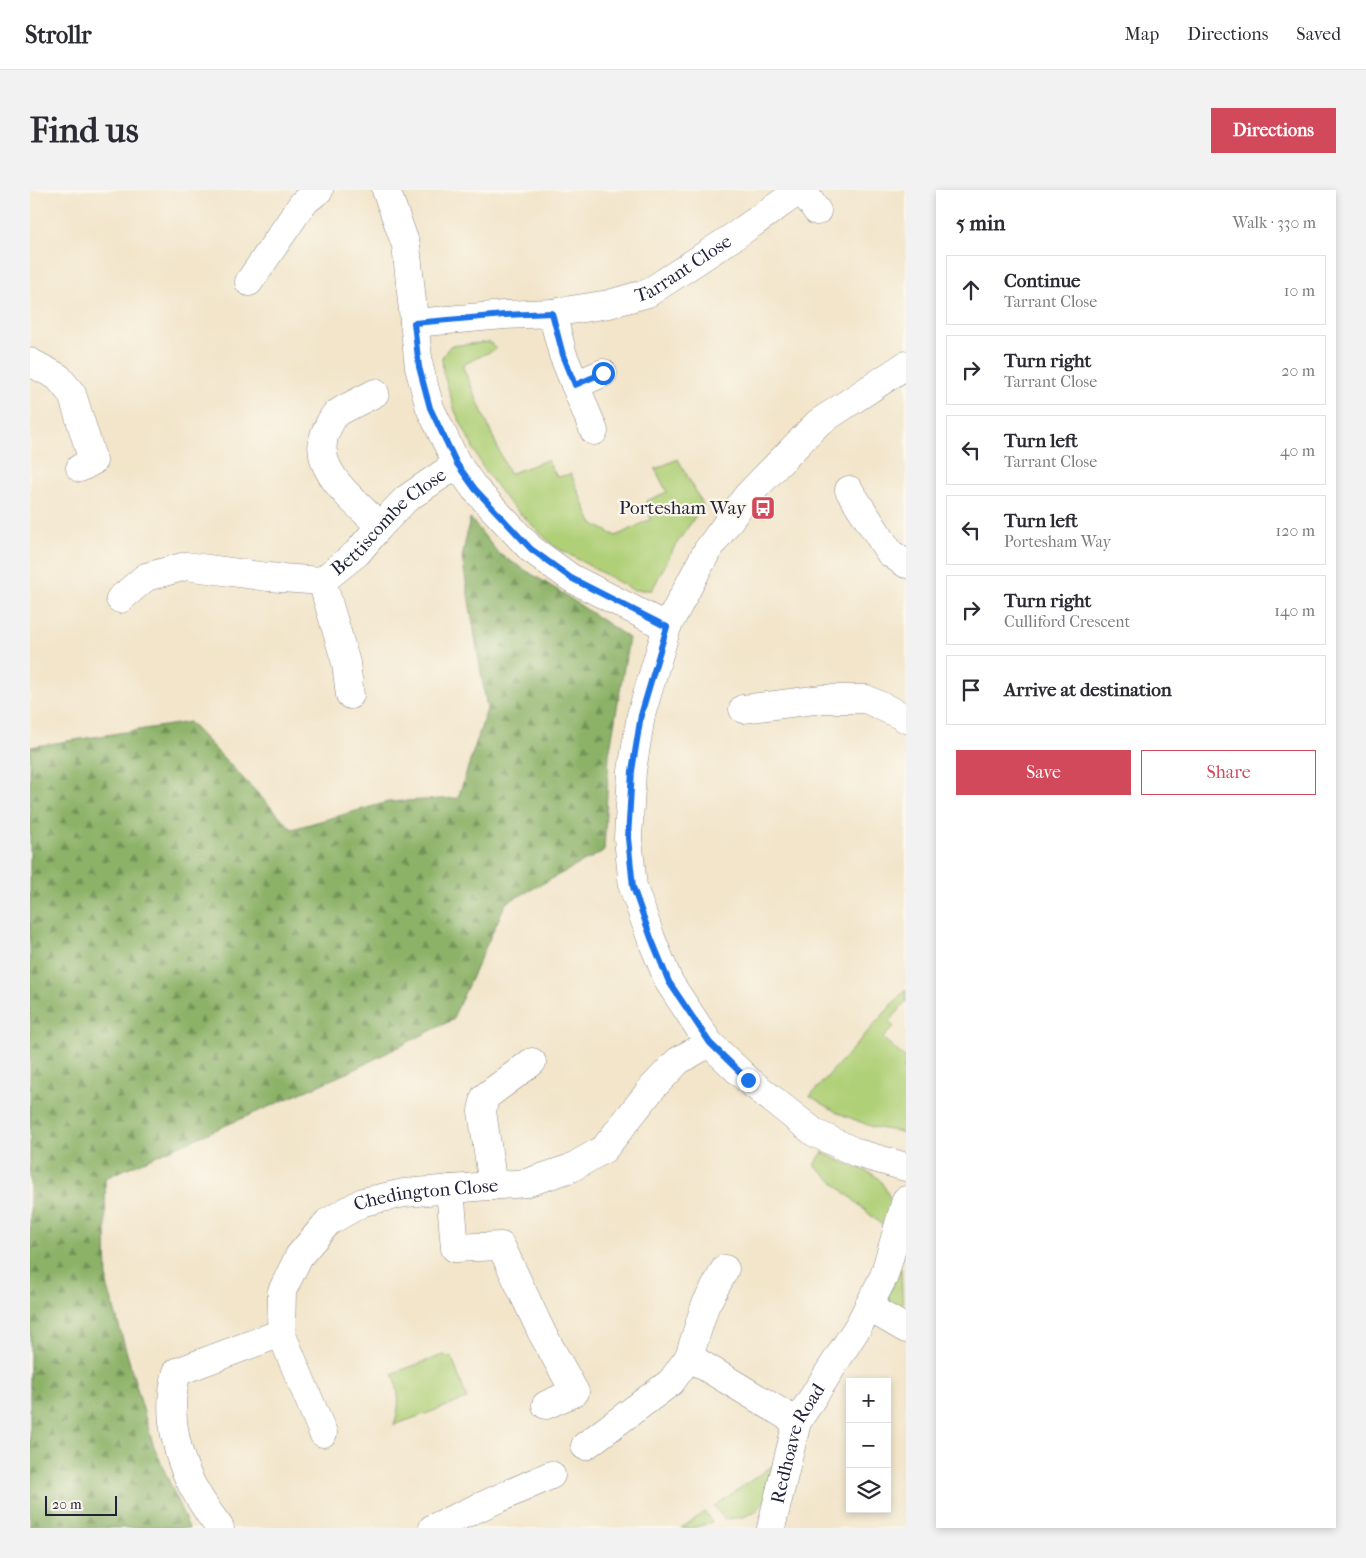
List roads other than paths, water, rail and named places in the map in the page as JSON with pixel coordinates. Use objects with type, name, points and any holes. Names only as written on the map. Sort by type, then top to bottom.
[{"type":"street","points":[[249,282],[303,203],[319,190]]},
{"type":"street","points":[[386,190],[406,245],[419,367],[430,408],[457,464],[475,489],[531,549],[571,578],[667,627]]},
{"type":"street","name":"Tarrant Close","points":[[414,323],[552,313],[609,304],[648,293],[736,235],[806,197]]},
{"type":"street","points":[[552,313],[563,355],[594,431]]},
{"type":"street","points":[[30,362],[58,377],[72,394],[93,461],[80,468]]},
{"type":"street","points":[[906,365],[818,423],[747,496],[707,551],[667,627],[641,715],[632,771],[628,838],[633,887],[651,938],[669,982],[710,1043],[748,1080],[815,1133],[857,1153],[906,1167]]},
{"type":"street","points":[[575,385],[603,373]]},
{"type":"street","points":[[376,393],[334,416],[325,432],[322,455],[333,478],[380,526]]},
{"type":"street","name":"Bettiscombe Close","points":[[120,599],[146,577],[186,566],[268,577],[322,581],[357,553],[406,499],[457,464]]},
{"type":"street","points":[[849,490],[890,553],[906,564]]},
{"type":"street","name":"Bettiscombe Close","points":[[322,581],[346,663],[350,695]]},
{"type":"street","points":[[743,709],[822,699],[866,699],[906,719]]},
{"type":"street","name":"Chedington Close","points":[[323,1434],[281,1333],[282,1291],[299,1256],[328,1222],[363,1202],[404,1193],[526,1183],[571,1168],[604,1149],[653,1087],[678,1060],[710,1043]]},
{"type":"street","points":[[493,1186],[484,1137],[482,1111],[486,1097],[532,1062]]},
{"type":"street","points":[[450,1190],[455,1248],[501,1246],[542,1333],[575,1392],[546,1405]]},
{"type":"street","name":"Redhoave Road","points":[[772,1528],[797,1422],[859,1325],[884,1276],[906,1200]]},
{"type":"street","points":[[585,1446],[671,1382],[689,1357],[705,1306],[725,1269]]},
{"type":"street","points":[[868,1307],[906,1329]]},
{"type":"street","points":[[220,1528],[186,1474],[175,1434],[171,1405],[177,1372],[281,1333]]},
{"type":"street","points":[[689,1357],[797,1422]]},
{"type":"street","points":[[433,1528],[551,1474]]},
{"type":"place","name":"Portesham Way","points":[[763,508]]}]
